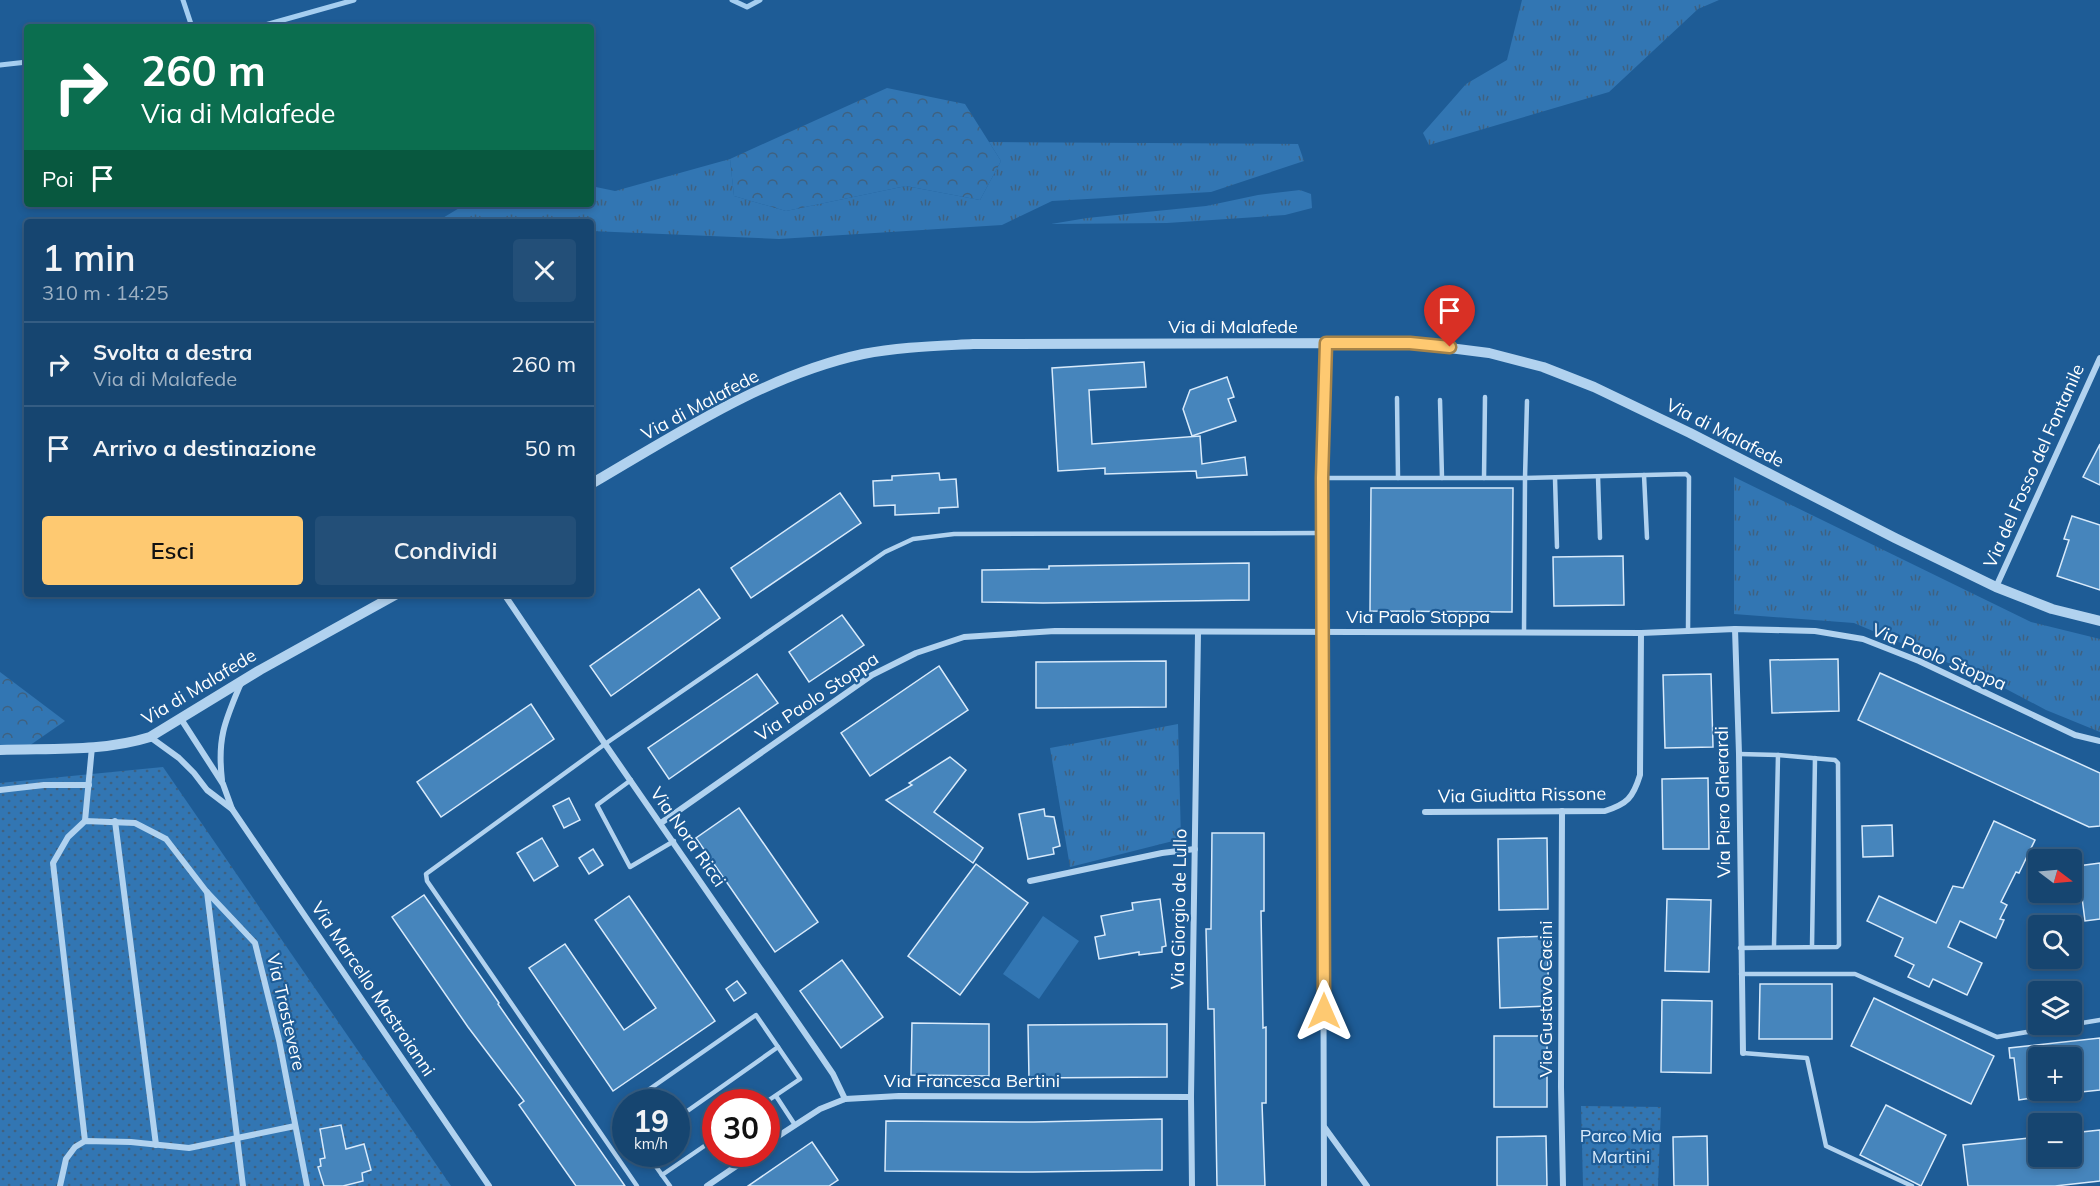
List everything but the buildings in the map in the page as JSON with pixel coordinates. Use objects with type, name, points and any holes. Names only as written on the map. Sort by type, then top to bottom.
[{"type":"street","points":[[1324,1186],[1322,478],[1326,343]]},
{"type":"street","name":"Via di Malafede","points":[[594,482],[731,404],[804,373],[864,354],[973,344],[1410,343],[1489,353],[1543,367],[1594,387],[1996,587],[2052,609],[2100,621]]},
{"type":"street","name":"Via del Fosso del Fontanile","points":[[1996,587],[2100,358]]},
{"type":"street","name":"Via di Malafede","points":[[0,750],[92,747],[131,743],[150,737],[392,597]]},
{"type":"street","name":"Via Nora Ricci","points":[[506,597],[828,1066],[845,1099]]},
{"type":"street","name":"Via Paolo Stoppa","points":[[661,823],[872,675],[916,653],[964,637],[1054,631],[1641,633],[1735,629],[1815,631],[1863,639],[1919,661],[2075,735],[2100,741]]},
{"type":"street","name":"Via Piero Gherardi","points":[[1735,629],[1743,1053]]},
{"type":"street","name":"Via Giorgio de Lullo","points":[[1192,1186],[1191,1097],[1198,633]]},
{"type":"street","name":"Via Giuditta Rissone","points":[[1425,812],[1605,811],[1618,807],[1628,800],[1635,790],[1640,775],[1641,633]]},
{"type":"street","points":[[232,809],[223,784],[219,754],[225,719],[242,682]]},
{"type":"street","points":[[181,719],[223,784]]},
{"type":"street","points":[[150,737],[179,758],[207,790],[232,809]]},
{"type":"street","points":[[85,1141],[53,862],[68,837],[85,821],[92,747]]},
{"type":"street","points":[[0,790],[44,785],[89,785]]},
{"type":"street","name":"Via Marcello Mastroianni","points":[[232,809],[489,1186]]},
{"type":"street","name":"Via Gustavo Cacini","points":[[1562,811],[1563,1186]]},
{"type":"street","points":[[85,821],[115,821],[156,1145]]},
{"type":"street","name":"Via Trastevere","points":[[115,821],[135,823],[166,839],[206,891],[255,943],[279,1040],[307,1186]]},
{"type":"street","points":[[1030,881],[1162,853],[1194,849]]},
{"type":"street","points":[[206,891],[243,1186]]},
{"type":"street","name":"Via Francesca Bertini","points":[[780,1135],[820,1109],[845,1099],[889,1096],[1191,1097]]},
{"type":"street","points":[[60,1186],[66,1160],[75,1147],[85,1141],[189,1148],[295,1126]]},
{"type":"street","points":[[1325,1128],[1367,1186]]},
{"type":"street","points":[[707,1186],[735,1167]]},
{"type":"lane","points":[[1484,478],[1485,397]]},
{"type":"lane","points":[[1397,398],[1398,478]]},
{"type":"lane","points":[[1440,400],[1442,478]]},
{"type":"lane","points":[[1524,632],[1527,401]]},
{"type":"lane","points":[[1322,478],[1525,478],[1686,474],[1689,477],[1688,631]]},
{"type":"lane","points":[[1644,475],[1647,538]]},
{"type":"lane","points":[[1555,477],[1557,547]]},
{"type":"lane","points":[[1598,477],[1600,538]]},
{"type":"lane","points":[[637,1186],[426,877],[429,872],[605,744],[885,552],[913,539],[954,534],[1322,533]]},
{"type":"lane","points":[[1739,754],[1815,758],[1835,760],[1838,763],[1839,945],[1740,948]]},
{"type":"lane","points":[[1774,946],[1778,755]]},
{"type":"lane","points":[[1812,946],[1815,758]]},
{"type":"lane","points":[[631,780],[597,805],[630,867],[674,841]]},
{"type":"lane","points":[[1741,974],[1855,974],[1997,1037],[2100,1020]]},
{"type":"lane","points":[[650,1089],[756,1015],[800,1079],[780,1093]]},
{"type":"lane","points":[[690,1109],[778,1047]]},
{"type":"lane","name":"Via Piero Gherardi","points":[[1743,1053],[1807,1058],[1826,1146],[1911,1186]]},
{"type":"lane","points":[[780,1102],[795,1125]]},
{"type":"lane","points":[[662,1175],[702,1148]]},
{"type":"lane","points":[[656,1167],[670,1186]]},
{"type":"green space","points":[[1522,0],[1719,0],[1698,9],[1609,92],[1429,145],[1423,133],[1466,84],[1507,60]]},
{"type":"green space","points":[[887,88],[965,104],[1001,161],[980,200],[906,186],[786,211],[734,196],[730,159]]},
{"type":"green space","points":[[989,142],[1298,144],[1304,161],[1211,192],[1052,201],[1002,225],[779,239],[594,231],[594,219],[441,219],[461,207],[594,207],[594,187],[615,191],[730,159],[734,196],[786,211],[906,186],[980,200],[1001,161]]},
{"type":"green space","points":[[1300,190],[1311,194],[1312,208],[1285,215],[1167,223],[1051,224],[1087,218],[1206,206],[1258,195]]},
{"type":"green space","points":[[1734,477],[2031,622],[2100,639],[2100,732],[2046,710],[1991,681],[1854,623],[1734,614]]},
{"type":"green space","points":[[0,672],[65,721],[26,748],[0,750]]},
{"type":"green space","points":[[1178,724],[1181,839],[1070,867],[1050,748]]},
{"type":"green space","points":[[163,767],[451,1186],[0,1186],[0,783]]},
{"type":"green space","points":[[1043,916],[1079,941],[1039,999],[1003,974]]},
{"type":"green space","name":"Parco Mia Martini","points":[[1581,1106],[1661,1107],[1658,1186],[1583,1186]]},
{"type":"waterway","points":[[183,0],[191,24]]},
{"type":"waterway","points":[[269,24],[354,0]]},
{"type":"waterway","points":[[732,0],[747,7],[760,0]]},
{"type":"waterway","points":[[0,65],[24,62]]},
{"type":"route","points":[[1324,1011],[1322,478],[1326,343],[1410,343],[1450,347]]}]
